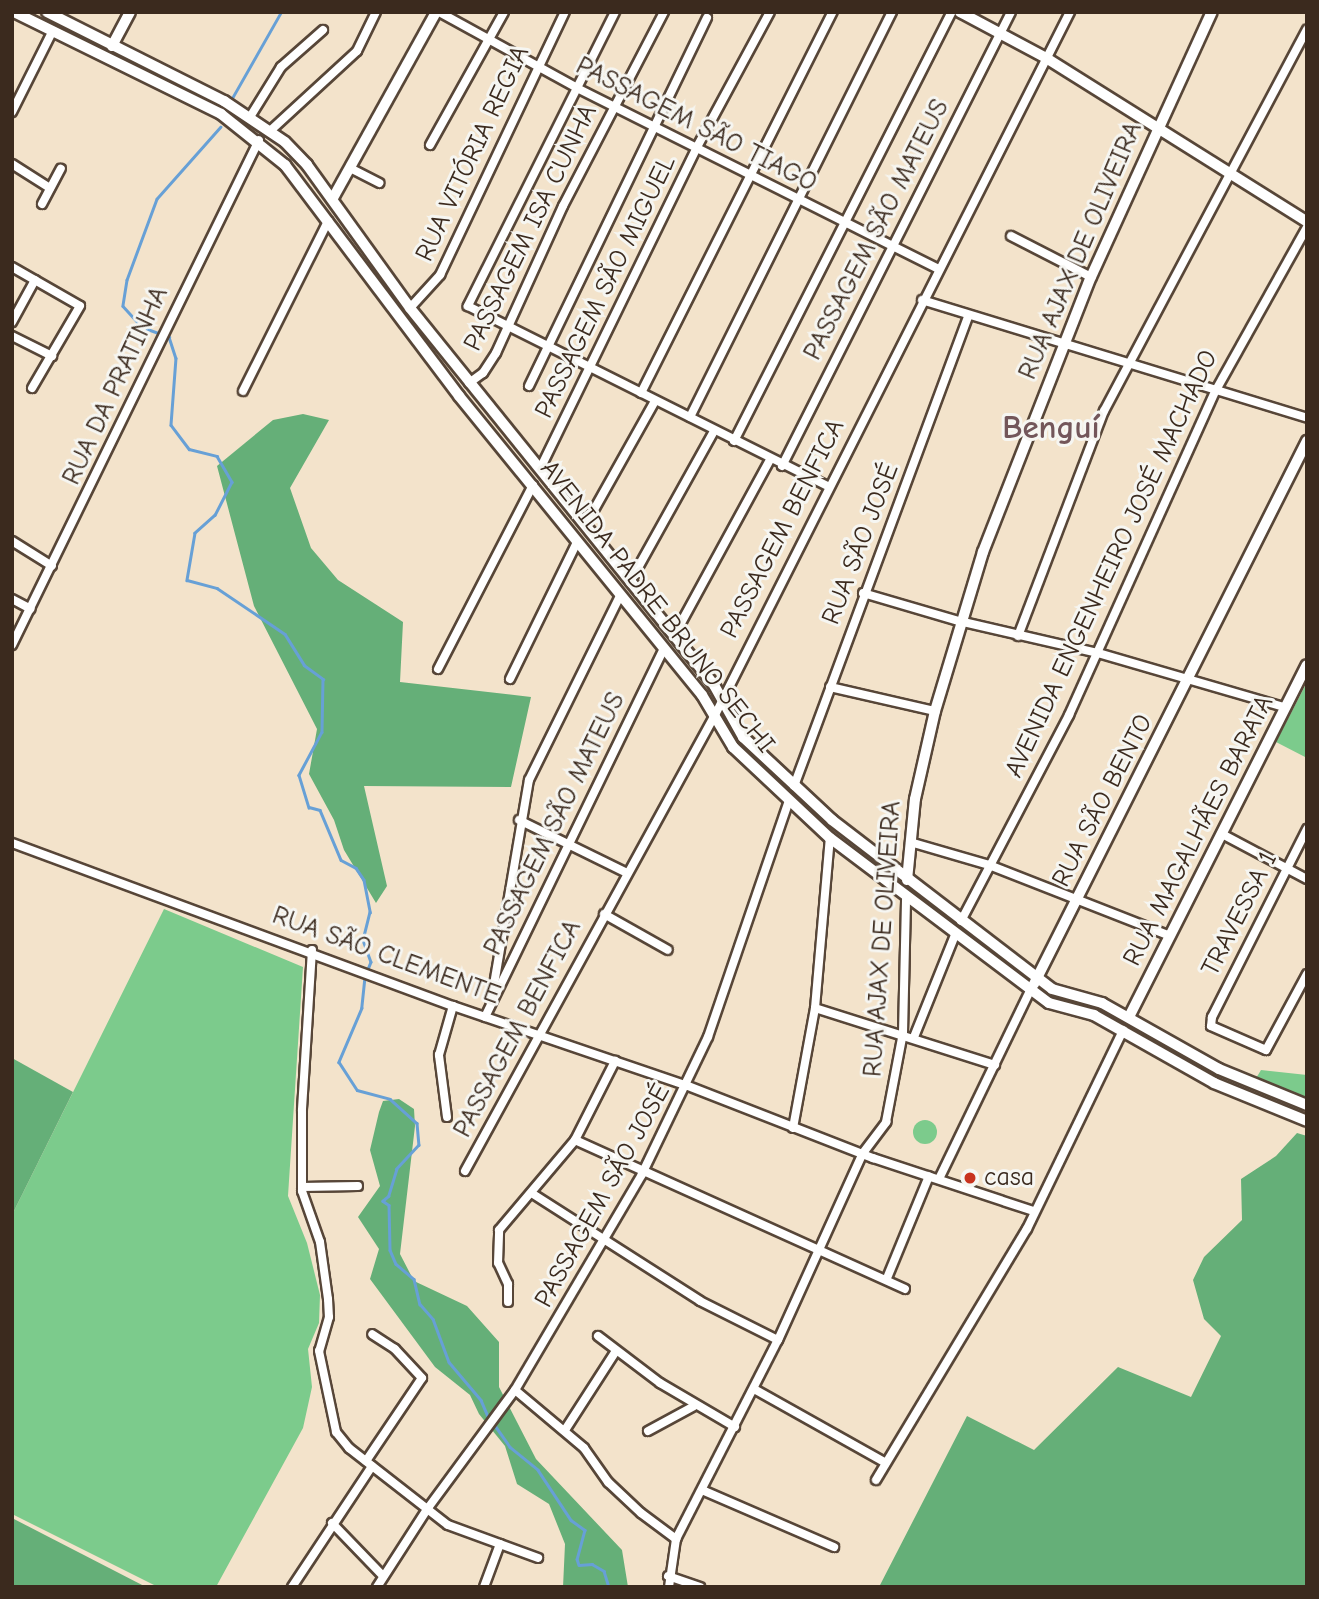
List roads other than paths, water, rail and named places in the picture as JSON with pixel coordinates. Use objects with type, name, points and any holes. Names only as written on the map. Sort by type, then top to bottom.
[{"type":"main road","name":"AVENIDA PADRE BRUNO SECHI","points":[[13,12],[221,114],[297,178],[404,326],[715,715],[741,755],[830,838],[1049,1003],[1094,1015],[1214,1083],[1307,1121]]},
{"type":"main road","name":"AVENIDA PADRE BRUNO SECHI","points":[[47,12],[250,117],[270,131],[307,165],[410,308],[630,582],[675,634],[722,696],[743,737],[794,786],[907,880],[1052,989],[1088,998],[1129,1017],[1219,1069],[1307,1105]]},
{"type":"main road","name":"RUA AJAX DE OLIVEIRA","points":[[906,897],[907,880]]},
{"type":"street","points":[[112,46],[130,12]]},
{"type":"street","points":[[270,131],[357,51],[376,12]]},
{"type":"street","points":[[333,198],[437,12]]},
{"type":"street","name":"PASSAGEM SÃO TIAGO","points":[[437,12],[614,107],[938,269]]},
{"type":"street","points":[[430,145],[504,12]]},
{"type":"street","name":"RUA VITÓRIA REGIA","points":[[410,308],[440,275],[565,12]]},
{"type":"street","points":[[615,12],[470,301],[474,310],[690,417],[782,466],[827,486]]},
{"type":"street","name":"PASSAGEM ISA CUNHA","points":[[469,383],[483,373],[509,327],[563,206],[664,12]]},
{"type":"street","name":"PASSAGEM SÃO MIGUEL","points":[[541,469],[593,369],[697,148],[769,12]]},
{"type":"street","points":[[641,393],[833,12]]},
{"type":"street","points":[[690,417],[892,12]]},
{"type":"street","points":[[734,441],[952,12]]},
{"type":"street","points":[[960,12],[1046,58],[1229,177],[1307,224]]},
{"type":"street","name":"PASSAGEM SÃO MATEUS","points":[[782,466],[1011,12]]},
{"type":"street","name":"PASSAGEM BENFICA","points":[[465,1171],[715,715],[827,486],[1070,12]]},
{"type":"street","name":"RUA AJAX DE OLIVEIRA","points":[[907,880],[910,842],[935,711],[959,621],[1062,346],[1212,12]]},
{"type":"street","points":[[529,386],[651,125],[707,18]]},
{"type":"street","points":[[250,117],[281,67],[323,30]]},
{"type":"street","points":[[1018,636],[1104,411],[1307,30]]},
{"type":"street","points":[[12,112],[52,32]]},
{"type":"street","name":"RUA DA PRATINHA","points":[[12,645],[258,143]]},
{"type":"street","points":[[12,164],[50,188]]},
{"type":"street","points":[[350,168],[379,183]]},
{"type":"street","points":[[42,204],[61,170]]},
{"type":"street","points":[[243,391],[328,220]]},
{"type":"street","name":"AVENIDA ENGENHEIRO JOSÉ MACHADO","points":[[961,921],[1098,653],[1216,390],[1307,224]]},
{"type":"street","points":[[1011,236],[1091,278]]},
{"type":"street","points":[[12,267],[72,300],[80,308],[32,388]]},
{"type":"street","points":[[12,322],[35,280]]},
{"type":"street","points":[[922,300],[1062,346],[1307,418]]},
{"type":"street","name":"RUA SÃO JOSÉ","points":[[794,786],[863,593],[968,317]]},
{"type":"street","points":[[12,336],[52,356]]},
{"type":"street","points":[[586,524],[655,401]]},
{"type":"street","points":[[630,582],[714,431]]},
{"type":"street","name":"RUA SÃO BENTO","points":[[939,1179],[1030,991],[1307,441]]},
{"type":"street","points":[[675,634],[770,460]]},
{"type":"street","points":[[438,669],[533,485]]},
{"type":"street","points":[[12,541],[52,566]]},
{"type":"street","points":[[510,679],[578,542]]},
{"type":"street","points":[[863,593],[959,621],[1098,653],[1284,707]]},
{"type":"street","points":[[491,1002],[519,820],[529,780],[619,597]]},
{"type":"street","points":[[12,599],[31,608]]},
{"type":"street","name":"PASSAGEM SÃO MATEUS","points":[[485,1017],[663,650]]},
{"type":"street","name":"RUA MAGALHÃES BARATA","points":[[1129,1017],[1307,665]]},
{"type":"street","points":[[830,687],[935,711]]},
{"type":"street","name":"PASSAGEM SÃO JOSÉ","points":[[377,1587],[428,1508],[515,1390],[642,1174],[688,1086],[789,800]]},
{"type":"street","points":[[519,820],[627,873]]},
{"type":"street","name":"TRAVESSA 1","points":[[1307,829],[1212,1017],[1215,1029],[1259,1050],[1269,1047],[1307,974]]},
{"type":"street","points":[[1222,834],[1307,879]]},
{"type":"street","points":[[793,1128],[815,1008],[830,838]]},
{"type":"street","points":[[910,842],[989,865],[1170,936]]},
{"type":"street","name":"RUA SÃO CLEMENTE","points":[[12,843],[312,950],[453,1006],[540,1033],[688,1086],[793,1128],[1033,1212]]},
{"type":"street","name":"RUA AJAX DE OLIVEIRA","points":[[669,1587],[668,1576],[676,1539],[754,1390],[863,1153],[886,1122],[903,1032],[906,897]]},
{"type":"street","points":[[604,914],[668,950]]},
{"type":"street","points":[[914,1037],[956,935]]},
{"type":"street","points":[[312,950],[302,1187],[320,1242],[328,1299],[329,1317],[319,1344],[334,1424],[349,1448],[448,1525],[538,1558]]},
{"type":"street","points":[[447,1117],[439,1055],[453,1006]]},
{"type":"street","points":[[815,1008],[903,1032],[995,1065]]},
{"type":"street","points":[[876,1480],[1033,1212],[1123,1030]]},
{"type":"street","points":[[508,1303],[508,1284],[498,1263],[497,1238],[509,1215],[533,1194],[575,1140],[615,1061]]},
{"type":"street","points":[[575,1140],[642,1174],[887,1278],[905,1289]]},
{"type":"street","points":[[887,1278],[929,1176]]},
{"type":"street","points":[[302,1187],[358,1186]]},
{"type":"street","points":[[533,1194],[701,1301],[778,1340]]},
{"type":"street","points":[[292,1587],[419,1387],[421,1374],[372,1334]]},
{"type":"street","points":[[598,1336],[694,1406],[734,1427]]},
{"type":"street","points":[[565,1430],[616,1351]]},
{"type":"street","points":[[515,1390],[565,1430],[608,1482],[676,1539]]},
{"type":"street","points":[[754,1390],[886,1463]]},
{"type":"street","points":[[648,1431],[694,1406]]},
{"type":"street","points":[[702,1490],[834,1547]]},
{"type":"street","points":[[332,1523],[383,1576]]},
{"type":"street","points":[[484,1587],[500,1544]]},
{"type":"street","points":[[668,1576],[701,1587]]},
{"type":"waterway","points":[[231,100],[281,12]]},
{"type":"waterway","points":[[221,127],[157,199],[127,280],[123,306],[142,327],[169,337],[176,358],[171,425],[189,449],[217,456],[232,482],[215,515],[195,533],[187,580],[217,588],[285,634],[304,665],[323,679],[322,732],[299,775],[309,807],[320,810],[341,860],[356,868],[364,880],[370,912],[363,940],[371,962],[365,977],[362,1008],[339,1062],[357,1090],[390,1099],[417,1123],[419,1145],[397,1169],[389,1196],[383,1201],[389,1205],[390,1250],[396,1264],[414,1279],[420,1304],[433,1319],[449,1362],[481,1400],[489,1419]]},
{"type":"waterway","points":[[494,1424],[510,1447],[538,1470],[571,1520],[585,1530],[577,1559],[579,1565],[592,1564],[604,1571],[609,1587]]},
{"type":"place","name":"casa","points":[[970,1178]]},
{"type":"district","name":"Benguí","points":[[1051,428]]}]
